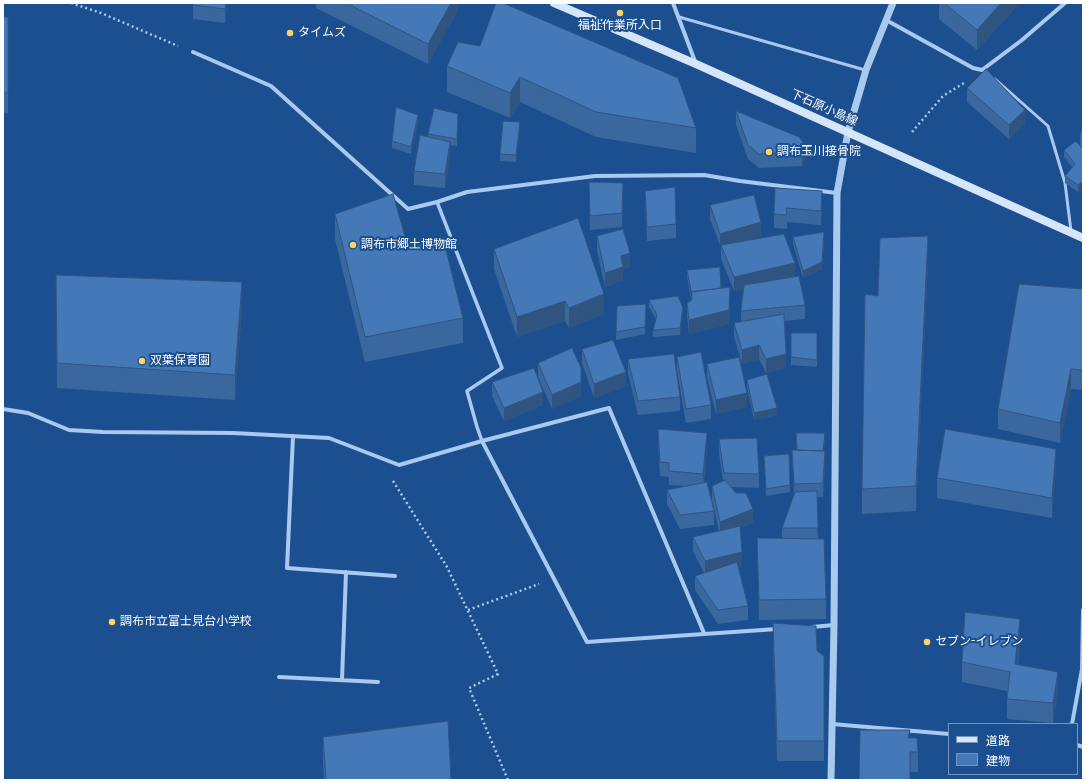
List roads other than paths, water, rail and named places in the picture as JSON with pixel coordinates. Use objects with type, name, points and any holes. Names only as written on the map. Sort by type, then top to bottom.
[{"type":"main road","name":"下石原小島線","points":[[554,3],[696,64],[1083,238]]},
{"type":"street","points":[[673,3],[696,64]]},
{"type":"street","points":[[831,780],[834,625],[837,193],[848,132],[866,70],[893,3]]},
{"type":"street","points":[[886,20],[973,68],[986,72],[1066,3]]},
{"type":"street","points":[[193,52],[271,86],[408,209],[437,202],[467,192],[595,176],[704,175],[837,193]]},
{"type":"street","points":[[437,202],[502,368],[466,391],[477,427],[482,441],[587,642],[781,628]]},
{"type":"street","points":[[3,409],[28,413],[69,430],[103,432],[233,433],[329,438],[399,465],[482,441],[609,408],[704,633]]},
{"type":"street","points":[[293,436],[287,568],[395,576]]},
{"type":"street","points":[[342,680],[346,572]]},
{"type":"street","points":[[1072,723],[1082,669],[1083,610]]},
{"type":"street","points":[[804,627],[834,625]]},
{"type":"street","points":[[278,677],[378,682]]},
{"type":"street","points":[[832,724],[948,734]]},
{"type":"lane","points":[[679,17],[866,70]]},
{"type":"lane","points":[[986,72],[1048,126],[1065,183],[1071,232]]},
{"type":"place","name":"福祉作業所入口","points":[[620,13]]},
{"type":"place","name":"タイムズ","points":[[290,33]]},
{"type":"place","name":"調布玉川接骨院","points":[[769,152]]},
{"type":"place","name":"調布市郷土博物館","points":[[353,245]]},
{"type":"place","name":"双葉保育園","points":[[142,361]]},
{"type":"place","name":"調布市立富士見台小学校","points":[[112,622]]},
{"type":"place","name":"セブン-イレブン","points":[[927,642]]}]
